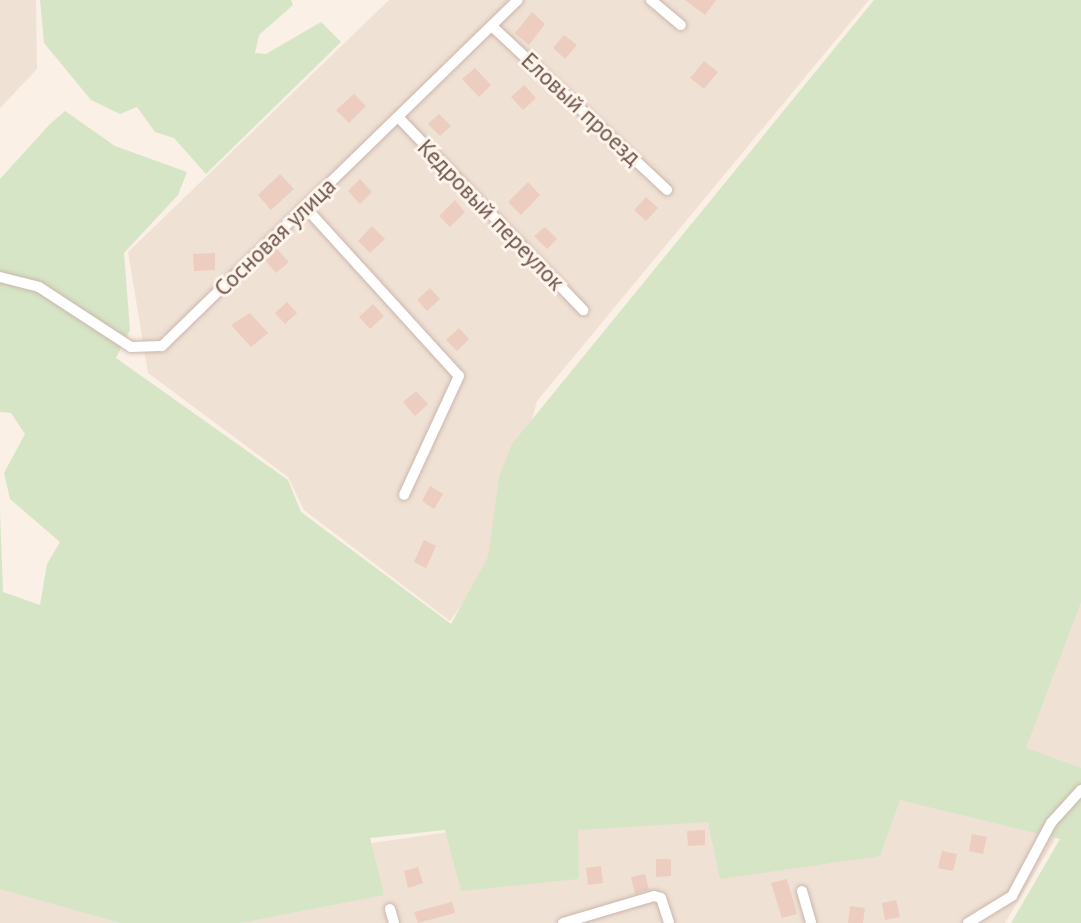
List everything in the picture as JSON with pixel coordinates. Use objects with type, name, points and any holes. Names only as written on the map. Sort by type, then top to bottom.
[{"type":"street","name":"Сосновая улица","points":[[0,277],[38,287],[131,347],[153,350],[400,119],[494,28],[518,0]]},
{"type":"street","points":[[651,0],[681,25]]},
{"type":"street","name":"Еловый проезд","points":[[494,28],[667,190]]},
{"type":"street","name":"Кедровый переулок","points":[[400,119],[583,310]]},
{"type":"street","points":[[306,208],[459,376],[404,495]]},
{"type":"street","points":[[968,923],[1012,896],[1051,823],[1081,790]]},
{"type":"street","points":[[803,891],[811,923]]},
{"type":"street","points":[[563,923],[654,897],[662,898],[668,923]]},
{"type":"street","points":[[390,909],[394,923]]},
{"type":"shaded area","points":[[0,0],[36,0],[37,69],[0,108]]},
{"type":"shaded area","points":[[389,0],[869,0],[537,401],[495,558],[450,621],[304,510],[288,477],[148,373],[128,252]]},
{"type":"shaded area","points":[[1081,590],[1081,795],[1005,923],[0,923],[0,851],[244,861],[449,832]]},
{"type":"green space","points":[[40,0],[291,0],[293,5],[259,35],[255,53],[266,54],[321,22],[341,42],[206,174],[174,138],[155,132],[137,107],[120,114],[91,100],[44,43]]},
{"type":"green space","points":[[874,0],[1081,0],[1081,602],[1026,748],[1081,768],[1081,923],[1011,923],[1060,839],[900,800],[880,856],[720,879],[708,822],[578,830],[579,879],[461,891],[445,830],[370,838],[384,895],[240,923],[121,923],[0,889],[0,510],[3,592],[40,605],[47,564],[60,542],[10,499],[4,473],[25,434],[11,413],[0,412],[0,179],[50,124],[65,111],[115,146],[187,172],[178,195],[124,253],[130,330],[116,358],[288,480],[301,512],[451,624],[488,557],[499,477],[512,444]]},
{"type":"building","points":[[685,0],[716,0],[705,15]]},
{"type":"building","points":[[532,12],[545,24],[529,45],[515,33]]},
{"type":"building","points":[[564,35],[577,45],[565,59],[553,48]]},
{"type":"building","points":[[704,61],[718,72],[704,89],[690,78]]},
{"type":"building","points":[[475,68],[491,85],[479,97],[462,79]]},
{"type":"building","points":[[524,85],[536,98],[523,110],[511,97]]},
{"type":"building","points":[[354,94],[366,106],[349,123],[336,110]]},
{"type":"building","points":[[439,114],[451,126],[440,136],[428,124]]},
{"type":"building","points":[[280,174],[294,189],[271,210],[258,195]]},
{"type":"building","points":[[360,179],[372,192],[360,204],[348,191]]},
{"type":"building","points":[[528,182],[540,195],[521,215],[508,202]]},
{"type":"building","points":[[646,197],[658,208],[646,221],[634,210]]},
{"type":"building","points":[[455,200],[465,212],[450,227],[439,216]]},
{"type":"building","points":[[372,226],[385,239],[370,253],[358,241]]},
{"type":"building","points":[[545,227],[557,239],[547,249],[534,236]]},
{"type":"building","points":[[276,248],[289,262],[276,273],[264,259]]},
{"type":"building","points":[[215,253],[215,270],[194,271],[193,254]]},
{"type":"building","points":[[430,288],[440,299],[427,311],[417,300]]},
{"type":"building","points":[[287,302],[297,313],[285,324],[275,313]]},
{"type":"building","points":[[373,304],[384,316],[370,329],[359,317]]},
{"type":"building","points":[[250,313],[268,333],[251,347],[231,325]]},
{"type":"building","points":[[459,328],[469,339],[457,351],[446,340]]},
{"type":"building","points":[[416,391],[428,404],[415,416],[403,402]]},
{"type":"building","points":[[430,486],[443,494],[434,509],[422,501]]},
{"type":"building","points":[[424,540],[436,546],[426,568],[414,562]]},
{"type":"building","points":[[705,830],[705,845],[688,846],[687,831]]},
{"type":"building","points":[[972,834],[987,837],[983,854],[969,851]]},
{"type":"building","points":[[942,851],[957,854],[953,871],[938,868]]},
{"type":"building","points":[[656,859],[671,859],[671,876],[656,877]]},
{"type":"building","points":[[601,866],[603,883],[588,885],[586,868]]},
{"type":"building","points":[[418,867],[423,883],[408,888],[404,871]]},
{"type":"building","points":[[645,874],[649,890],[635,894],[631,877]]},
{"type":"building","points":[[787,879],[797,914],[782,918],[771,883]]},
{"type":"building","points":[[896,900],[900,917],[885,920],[882,903]]},
{"type":"building","points":[[452,902],[455,913],[418,923],[414,912]]},
{"type":"building","points":[[850,906],[865,908],[863,923],[848,923]]}]
